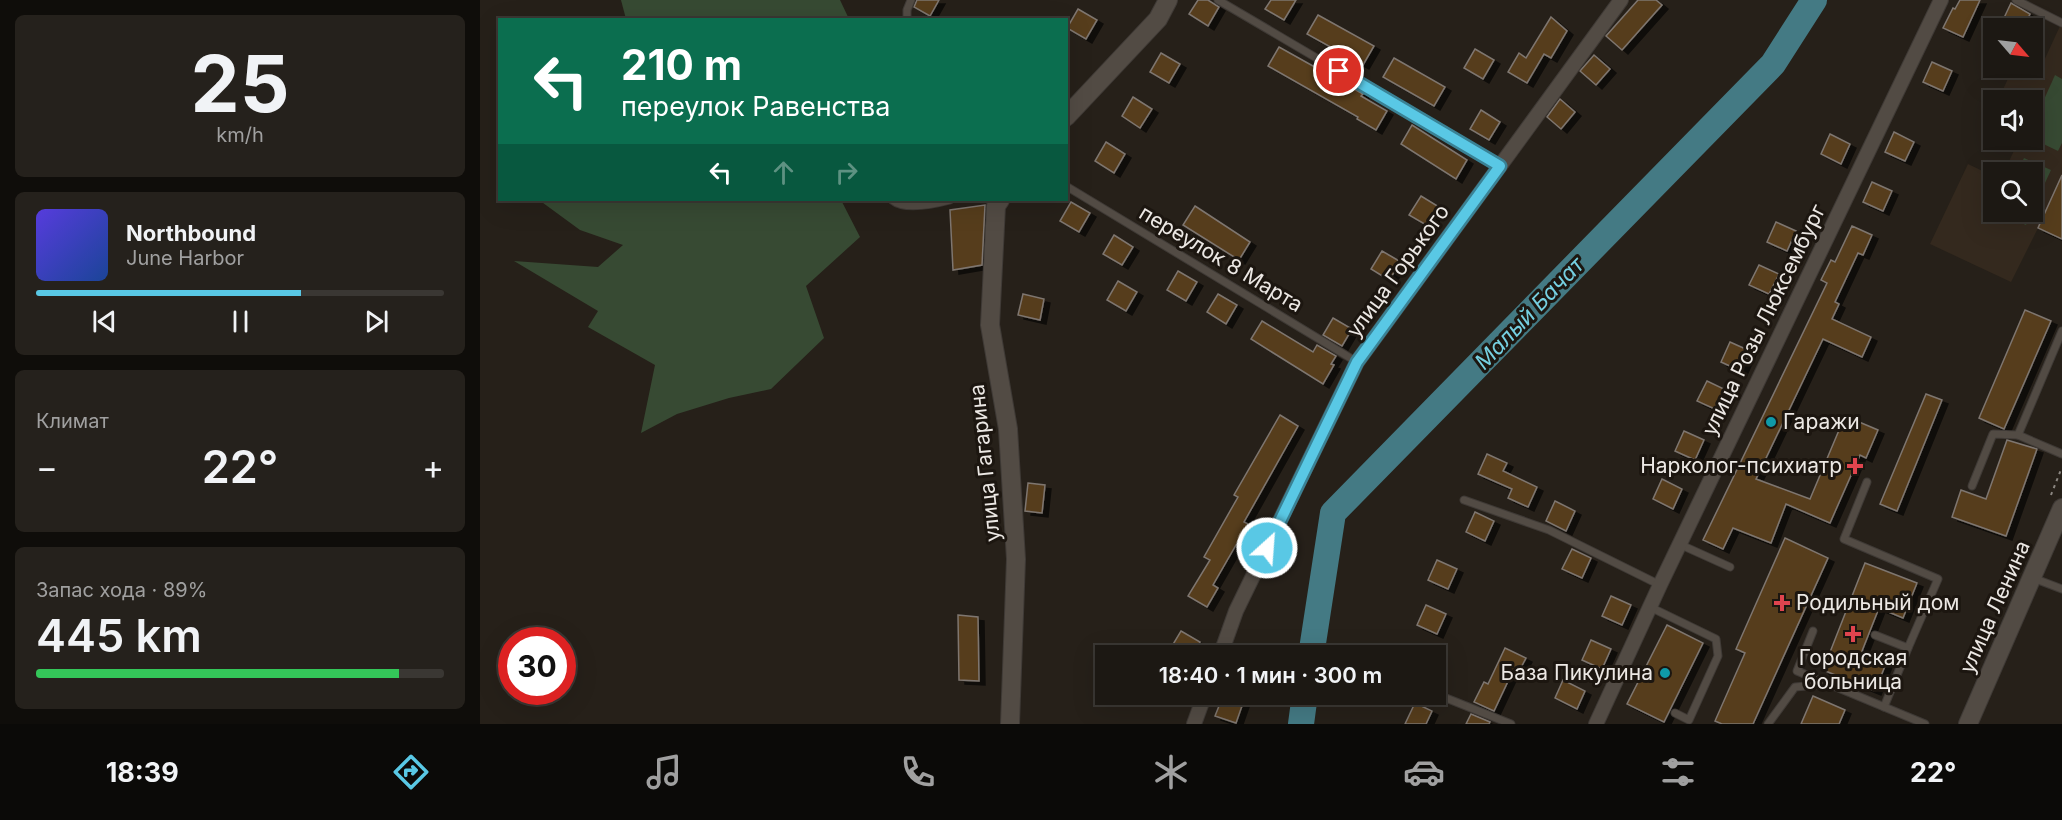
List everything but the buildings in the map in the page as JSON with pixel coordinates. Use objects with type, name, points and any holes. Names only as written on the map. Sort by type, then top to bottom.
[{"type":"street","points":[[1068,115],[1158,19],[1168,0]]},
{"type":"street","name":"улица Горького","points":[[1224,645],[1236,611],[1357,362],[1621,0]]},
{"type":"street","name":"улица Розы Люксембург","points":[[1596,724],[1679,544],[1941,0]]},
{"type":"street","name":"улица Гагарина","points":[[999,201],[996,206],[990,325],[1008,429],[1016,559],[1010,724]]},
{"type":"street","name":"улица Ленина","points":[[1968,724],[2062,508]]},
{"type":"street","points":[[1194,724],[1201,705]]},
{"type":"lane","points":[[907,18],[911,0]]},
{"type":"lane","points":[[1218,0],[1500,166]]},
{"type":"lane","points":[[2016,0],[2062,23]]},
{"type":"lane","name":"переулок 8 Марта","points":[[1068,187],[1357,362]]},
{"type":"lane","points":[[893,201],[928,206],[946,201]]},
{"type":"lane","points":[[2018,435],[2062,331]]},
{"type":"lane","points":[[1972,486],[1993,434],[2018,435],[2062,454]]},
{"type":"lane","points":[[1867,482],[1844,539],[1938,579],[1884,707]]},
{"type":"lane","points":[[1464,500],[1549,530],[1660,585]]},
{"type":"lane","points":[[1679,544],[1730,567]]},
{"type":"lane","points":[[2033,578],[2062,589]]},
{"type":"lane","points":[[1650,607],[1716,639],[1718,656],[1689,720],[1674,713]]},
{"type":"lane","points":[[1813,631],[1797,671],[1924,724]]},
{"type":"lane","points":[[1875,635],[1908,648]]},
{"type":"lane","points":[[1768,724],[1795,687],[1829,684]]},
{"type":"lane","points":[[1446,698],[1511,724]]},
{"type":"shaded area","points":[[2060,26],[2062,27],[2062,239],[2038,228],[2011,282],[1930,244],[1968,164],[1983,171],[1983,222],[2043,222],[2043,162],[2009,162],[2014,150],[2043,150],[2043,90],[2003,90],[2008,78],[2043,78],[2043,63]]},
{"type":"green space","points":[[621,0],[840,0],[849,18],[626,18]]},
{"type":"green space","points":[[2055,75],[2062,79],[2062,143],[2058,151],[2043,144],[2043,102]]},
{"type":"green space","points":[[2043,166],[2051,170],[2043,187]]},
{"type":"green space","points":[[540,201],[842,201],[860,237],[806,286],[824,338],[771,389],[729,398],[677,414],[641,433],[655,365],[588,327],[598,311],[514,261],[598,267],[623,245],[580,230]]},
{"type":"waterway","name":"Малый Бачат","points":[[1313,645],[1333,513],[1773,64],[1814,0]]},
{"type":"waterway","name":"Малый Бачат","points":[[1301,724],[1304,705]]},
{"type":"place","name":"Гаражи","points":[[1771,422]]},
{"type":"place","name":"Нарколог-психиатр","points":[[1855,466]]},
{"type":"place","name":"Родильный дом","points":[[1782,603]]},
{"type":"place","name":"Городская больница","points":[[1853,634]]},
{"type":"place","name":"База Пикулина","points":[[1665,673]]},
{"type":"route","points":[[1267,548],[1357,362],[1500,166],[1339,71]]}]
